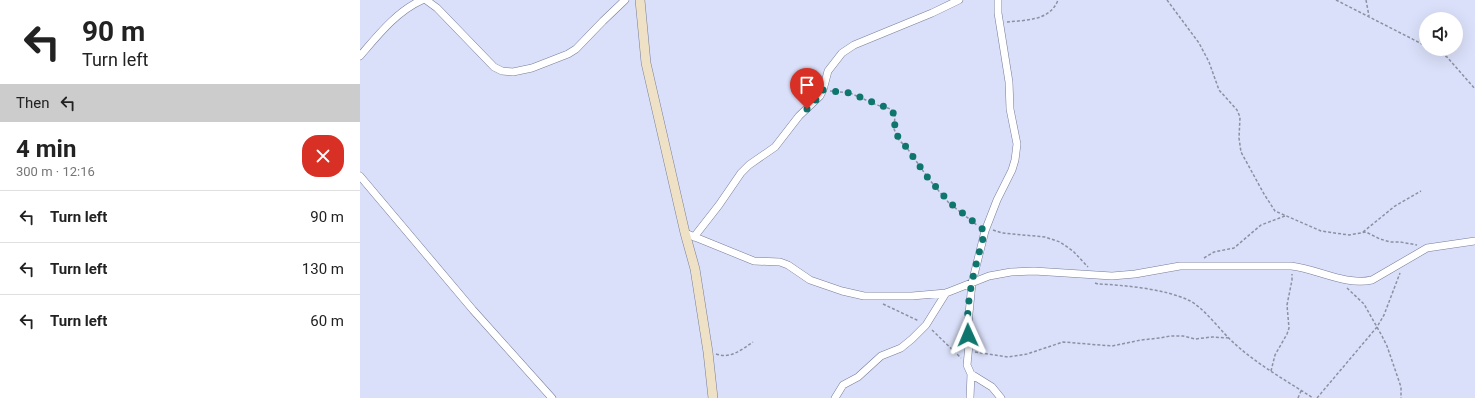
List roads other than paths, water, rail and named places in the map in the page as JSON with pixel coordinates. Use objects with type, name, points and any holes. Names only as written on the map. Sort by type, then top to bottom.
[{"type":"street","points":[[360,56],[407,8],[422,0]]},
{"type":"street","points":[[426,0],[437,8],[494,67],[509,73],[532,68],[568,54],[576,49],[625,0]]},
{"type":"street","points":[[640,0],[646,63],[685,233],[696,269],[713,398]]},
{"type":"street","points":[[694,237],[719,205],[741,173],[749,165],[775,147],[799,116],[820,96],[828,71],[842,53],[854,45],[932,13],[959,0]]},
{"type":"street","points":[[970,398],[971,374],[967,365],[968,324],[972,283],[985,230],[997,200],[1012,170],[1017,144],[1008,100],[1009,82],[999,23],[998,0]]},
{"type":"street","points":[[360,176],[473,310],[552,398]]},
{"type":"street","points":[[685,233],[754,261],[773,260],[780,262],[788,265],[806,278],[842,291],[864,296],[892,297],[946,293],[989,276],[1011,272],[1034,271],[1112,276],[1135,274],[1180,266],[1303,267],[1352,281],[1363,282],[1372,280],[1427,248],[1475,241]]},
{"type":"street","points":[[835,398],[843,385],[858,377],[881,356],[901,348],[926,325],[946,293]]},
{"type":"street","points":[[971,374],[992,387],[1001,398]]}]
